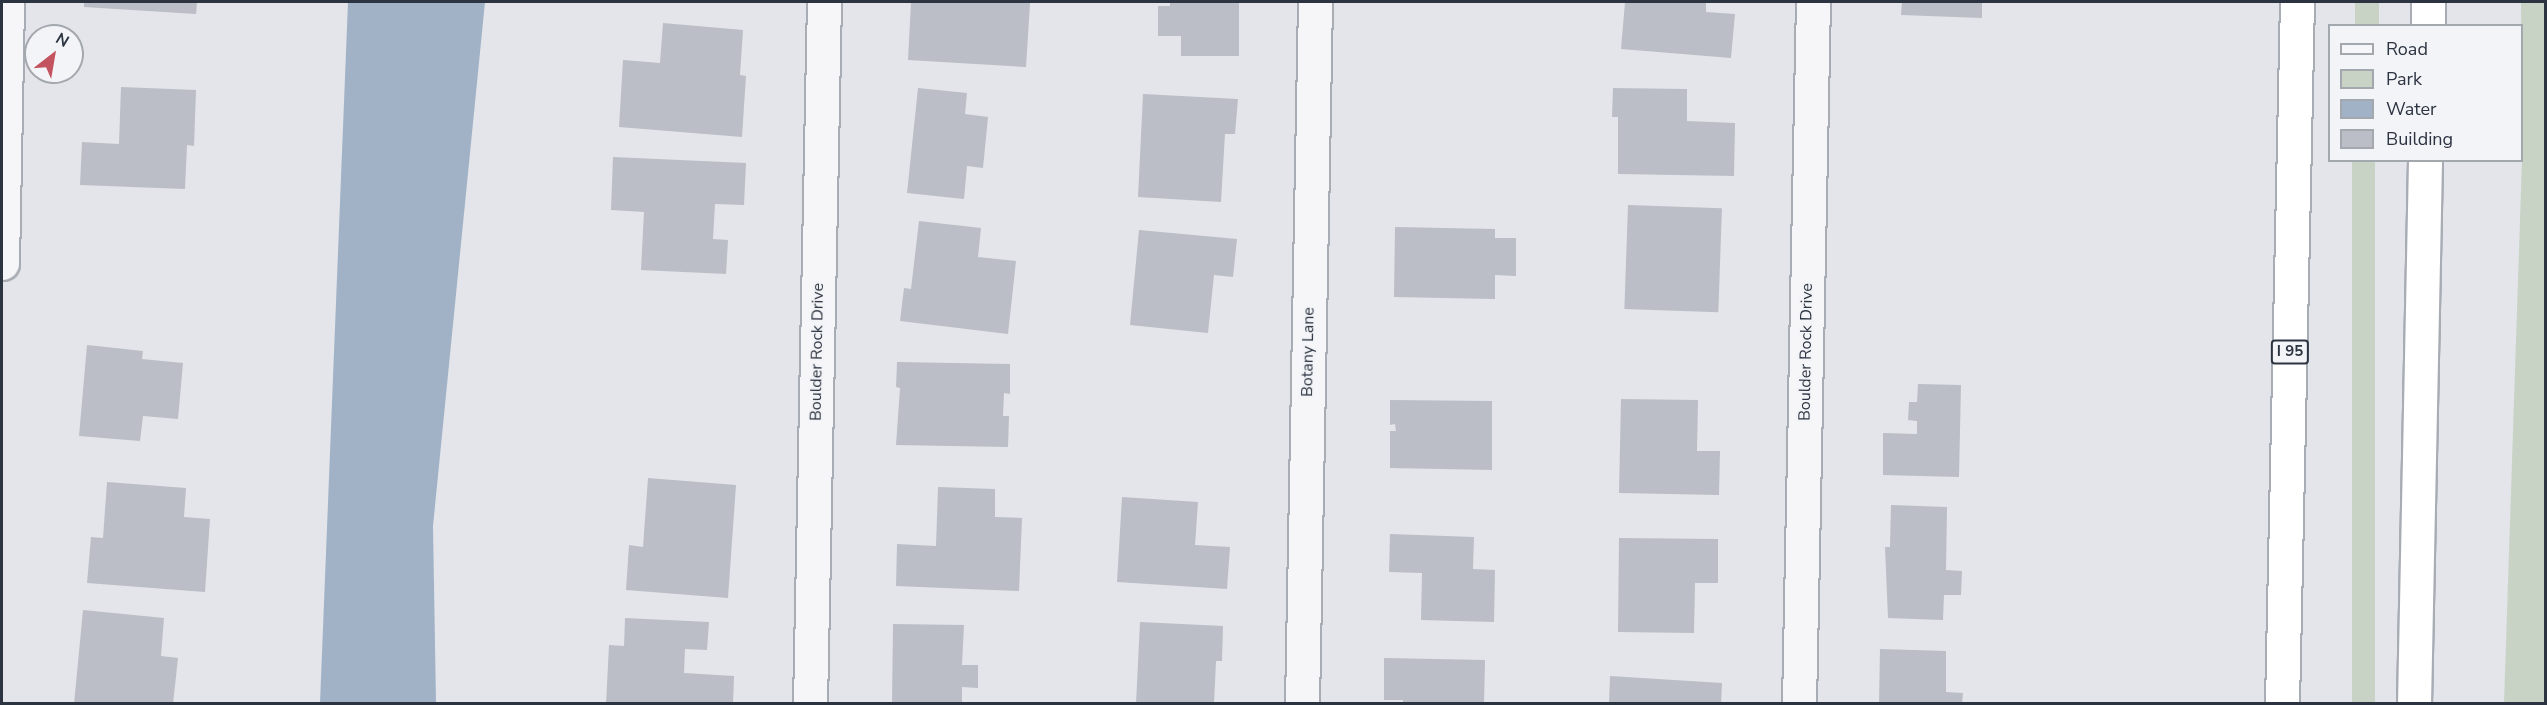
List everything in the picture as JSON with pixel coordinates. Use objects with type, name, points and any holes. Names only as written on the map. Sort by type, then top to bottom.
[{"type":"highway","name":"I 95","points":[[2282,704],[2297,2]]},
{"type":"highway","points":[[2428,2],[2428,24]]},
{"type":"highway","points":[[2414,704],[2425,162]]},
{"type":"street","points":[[2,263],[7,2]]},
{"type":"street","name":"Boulder Rock Drive","points":[[810,704],[824,2]]},
{"type":"street","name":"Botany Lane","points":[[1302,704],[1315,2]]},
{"type":"street","name":"Boulder Rock Drive","points":[[1799,704],[1814,2]]},
{"type":"green space","points":[[2355,2],[2379,2],[2379,24],[2355,24]]},
{"type":"green space","points":[[2521,2],[2546,2],[2545,704],[2504,703],[2523,162],[2523,24],[2521,24]]},
{"type":"green space","points":[[2352,162],[2375,162],[2375,703],[2352,703]]},
{"type":"water","points":[[348,2],[485,2],[433,526],[436,703],[320,703]]},
{"type":"building","points":[[84,2],[197,2],[196,14],[84,7]]},
{"type":"building","points":[[1170,2],[1239,2],[1239,56],[1181,56],[1181,36],[1158,36],[1158,6],[1170,6]]},
{"type":"building","points":[[1625,2],[1706,2],[1706,12],[1735,14],[1731,58],[1621,49]]},
{"type":"building","points":[[1902,2],[1982,2],[1982,18],[1901,15]]},
{"type":"building","points":[[911,3],[1030,3],[1026,67],[908,60]]},
{"type":"building","points":[[663,23],[743,30],[740,75],[746,76],[742,137],[619,127],[623,60],[660,63]]},
{"type":"building","points":[[121,87],[196,90],[194,146],[187,145],[185,189],[80,185],[82,142],[119,144]]},
{"type":"building","points":[[918,88],[967,93],[965,114],[988,117],[983,168],[967,166],[964,199],[907,193]]},
{"type":"building","points":[[1613,88],[1687,89],[1687,121],[1735,123],[1734,176],[1618,174],[1618,117],[1612,117]]},
{"type":"building","points":[[1143,94],[1238,99],[1235,134],[1225,134],[1221,202],[1138,197]]},
{"type":"building","points":[[613,157],[746,163],[744,205],[715,204],[713,239],[728,240],[726,274],[641,270],[644,212],[611,210]]},
{"type":"building","points":[[1628,205],[1722,208],[1718,312],[1624,309]]},
{"type":"building","points":[[919,221],[981,228],[978,257],[1016,261],[1008,334],[900,321],[904,288],[911,289]]},
{"type":"building","points":[[1395,227],[1495,229],[1495,238],[1516,238],[1516,276],[1495,275],[1495,299],[1394,297]]},
{"type":"building","points":[[1139,230],[1237,239],[1233,277],[1214,275],[1208,333],[1130,325]]},
{"type":"building","points":[[87,345],[143,351],[142,359],[183,363],[178,419],[143,416],[140,441],[79,436]]},
{"type":"building","points":[[897,362],[1010,364],[1010,394],[1004,393],[1003,416],[1009,416],[1008,447],[896,445],[900,388],[896,387]]},
{"type":"building","points":[[1918,384],[1961,385],[1959,477],[1883,475],[1883,433],[1917,434],[1917,421],[1908,420],[1909,402],[1917,402]]},
{"type":"building","points":[[1621,399],[1698,400],[1697,451],[1720,451],[1719,495],[1619,493]]},
{"type":"building","points":[[1390,400],[1492,401],[1492,470],[1390,468],[1390,431],[1396,431],[1395,424],[1390,425]]},
{"type":"building","points":[[648,478],[736,485],[728,598],[626,590],[629,545],[643,547]]},
{"type":"building","points":[[107,482],[186,488],[184,517],[210,519],[205,592],[87,583],[91,537],[103,538]]},
{"type":"building","points":[[938,487],[995,489],[995,517],[1022,518],[1019,591],[896,586],[897,544],[936,546]]},
{"type":"building","points":[[1122,497],[1198,502],[1195,545],[1230,547],[1227,589],[1117,582]]},
{"type":"building","points":[[1891,505],[1947,507],[1946,570],[1962,571],[1961,595],[1944,595],[1943,620],[1888,618],[1885,547],[1890,547]]},
{"type":"building","points":[[1390,534],[1474,537],[1473,569],[1495,570],[1494,622],[1421,620],[1422,573],[1389,572]]},
{"type":"building","points":[[1619,538],[1718,539],[1718,583],[1695,583],[1694,633],[1618,632]]},
{"type":"building","points":[[83,610],[164,618],[161,656],[178,658],[173,704],[74,704]]},
{"type":"building","points":[[625,618],[709,622],[707,650],[685,649],[684,673],[734,676],[733,704],[606,704],[609,645],[624,646]]},
{"type":"building","points":[[1140,622],[1223,626],[1222,661],[1216,661],[1214,704],[1136,704]]},
{"type":"building","points":[[893,624],[964,625],[962,665],[978,665],[978,688],[962,687],[962,704],[892,704]]},
{"type":"building","points":[[1880,649],[1946,651],[1946,692],[1963,693],[1962,704],[1879,704]]},
{"type":"building","points":[[1384,658],[1485,660],[1484,704],[1403,704],[1403,700],[1384,700]]},
{"type":"building","points":[[1610,676],[1722,683],[1721,704],[1609,704]]}]
